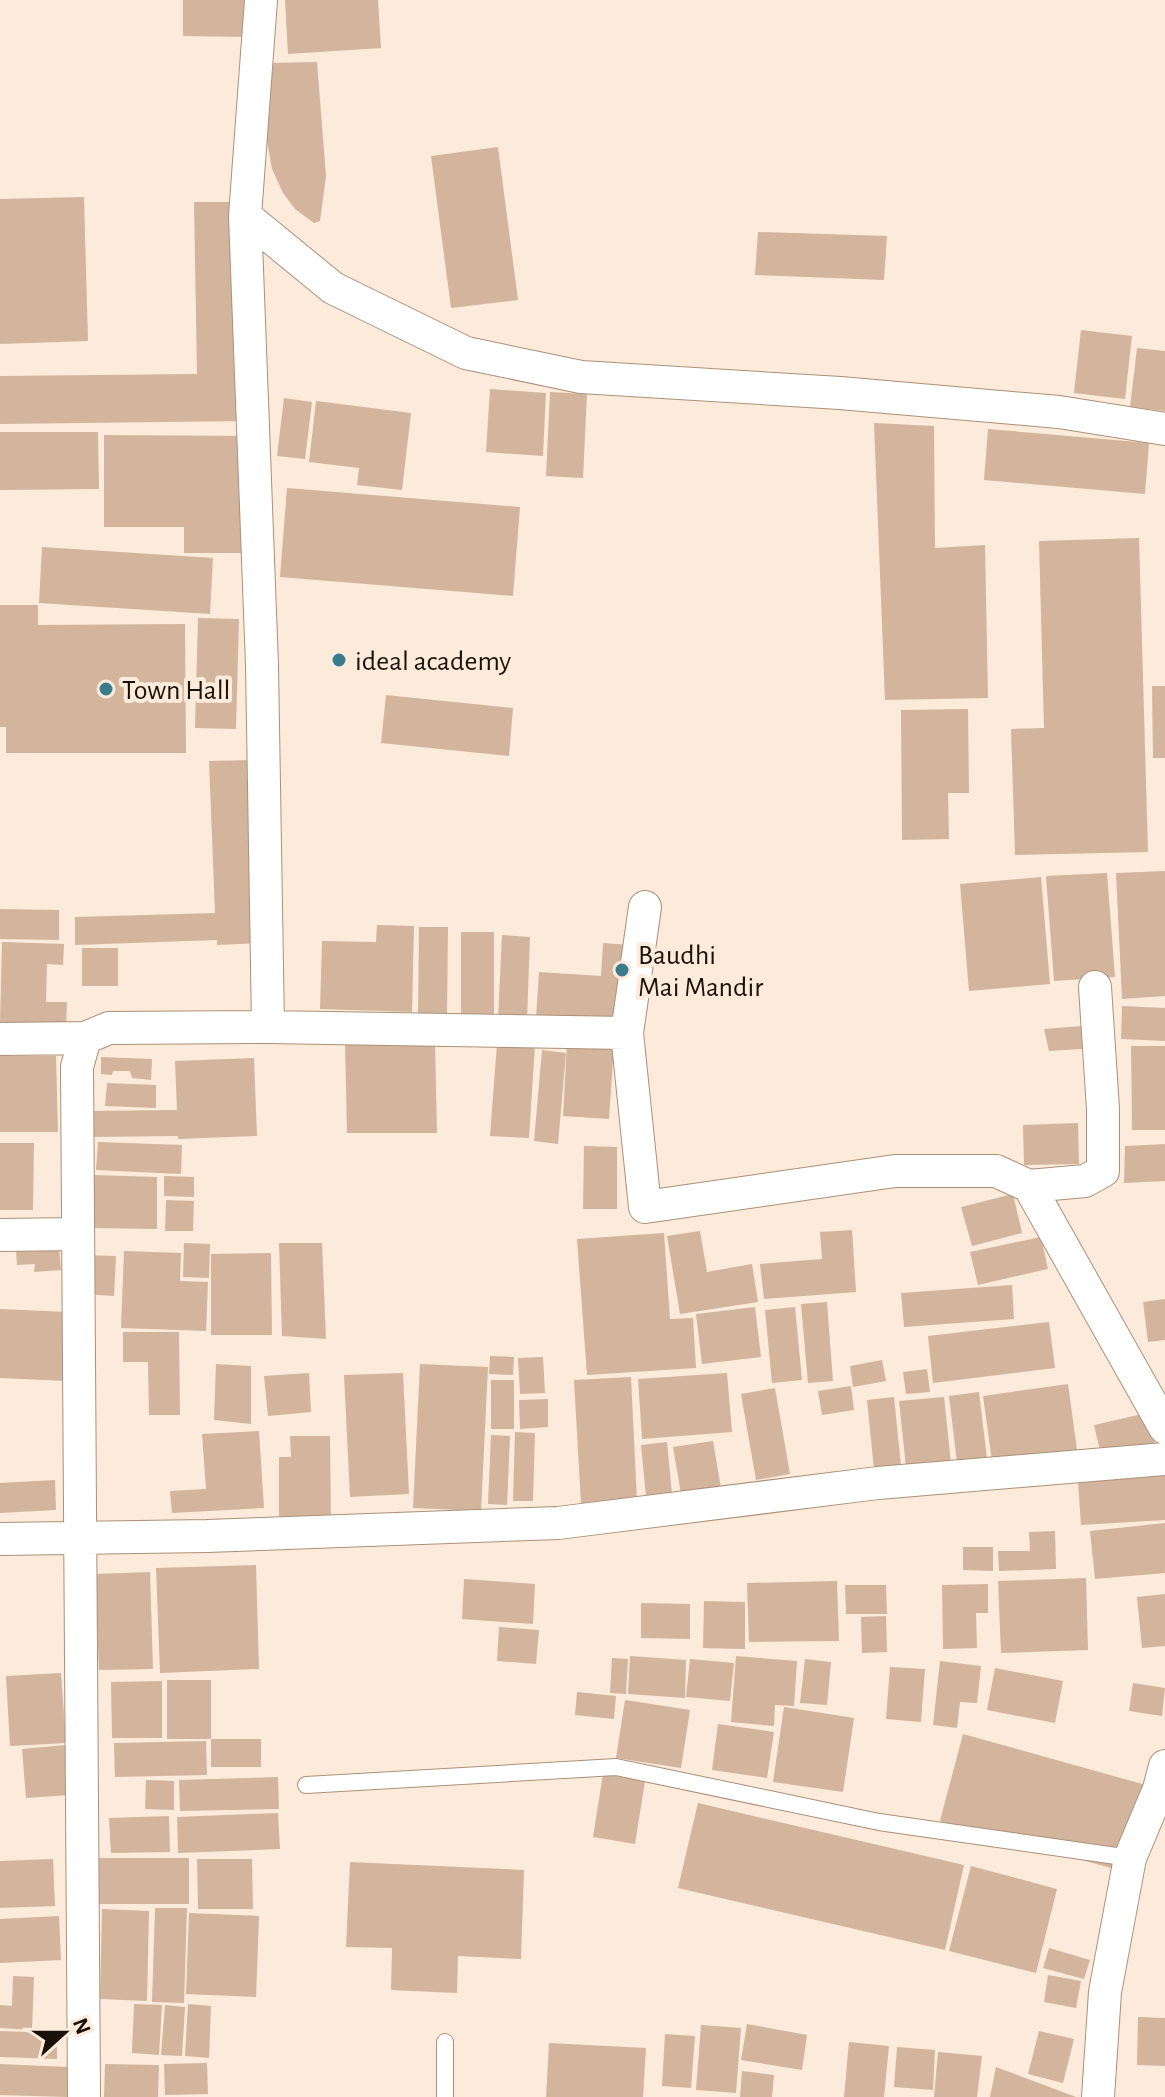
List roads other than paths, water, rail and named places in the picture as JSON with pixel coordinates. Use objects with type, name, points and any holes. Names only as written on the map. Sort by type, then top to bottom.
[{"type":"street","points":[[261,0],[245,216],[262,665],[268,1027]]},
{"type":"street","points":[[245,216],[333,288],[466,353],[581,377],[840,393],[1059,412],[1165,429]]},
{"type":"street","points":[[645,907],[627,1033],[645,1207],[895,1171],[996,1171],[1029,1186],[1085,1181],[1103,1171],[1103,1109],[1095,987]]},
{"type":"street","points":[[0,1039],[85,1038],[109,1028],[268,1027],[627,1033]]},
{"type":"street","points":[[84,2097],[77,1067],[85,1038]]},
{"type":"street","points":[[1029,1186],[1165,1428]]},
{"type":"street","points":[[0,1235],[78,1234]]},
{"type":"street","points":[[0,1539],[558,1523],[878,1483],[1165,1459]]},
{"type":"street","points":[[1098,2097],[1105,1992],[1130,1858],[1159,1789],[1165,1766]]},
{"type":"lane","points":[[306,1785],[616,1767],[879,1822],[1130,1858]]},
{"type":"lane","points":[[445,2042],[445,2097]]},
{"type":"place","name":"ideal academy","points":[[339,660]]},
{"type":"place","name":"Town Hall","points":[[106,689]]},
{"type":"place","name":"Baudhi Mai Mandir","points":[[622,970]]}]
